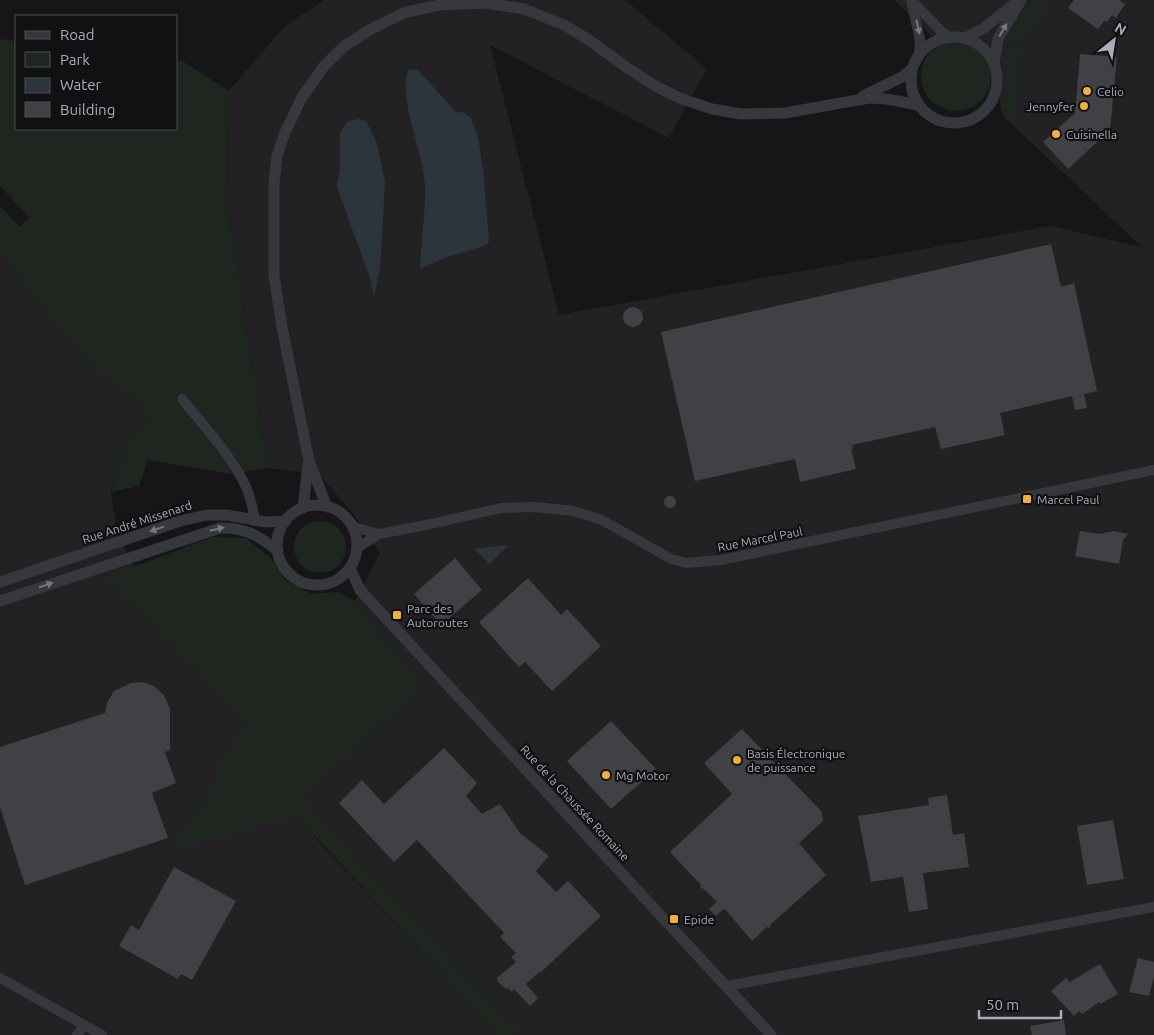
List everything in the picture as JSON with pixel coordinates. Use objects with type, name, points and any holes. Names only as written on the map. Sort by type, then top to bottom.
[{"type":"street","points":[[965,38],[984,28],[1020,0]]},
{"type":"street","points":[[912,1],[920,40],[919,52],[911,70],[910,82],[913,94],[918,105],[926,113],[935,119],[956,123],[973,118],[983,111],[993,97],[996,86],[994,63],[998,39],[1020,0]]},
{"type":"street","points":[[912,1],[942,32],[950,37]]},
{"type":"street","points":[[327,507],[308,461],[274,276],[274,183],[277,156],[284,135],[301,100],[324,66],[343,47],[373,28],[406,12],[440,5],[485,3],[524,9],[564,25],[657,87],[682,99],[712,109],[741,114],[785,113],[854,100],[887,99],[918,105]]},
{"type":"street","points":[[919,52],[935,41],[950,37],[965,38],[977,43],[987,52],[994,63]]},
{"type":"street","points":[[854,100],[902,77],[911,70]]},
{"type":"street","points":[[182,399],[224,451],[242,480],[250,497],[255,521]]},
{"type":"street","points":[[303,508],[308,461]]},
{"type":"street","name":"Rue Marcel Paul","points":[[357,548],[379,534],[500,508],[535,507],[574,511],[602,520],[671,558],[686,563],[730,558],[1154,470]]},
{"type":"street","points":[[327,507],[342,514],[353,527],[357,538],[355,558],[344,576],[333,582],[309,584],[298,580],[288,572],[281,562],[278,551],[279,535],[286,521],[303,508],[327,507]]},
{"type":"street","name":"Rue André Missenard","points":[[0,582],[180,521],[207,515],[227,515],[266,522],[286,521]]},
{"type":"street","points":[[180,521],[185,539]]},
{"type":"street","points":[[0,601],[220,528],[232,527],[249,531],[263,538],[278,551]]},
{"type":"street","name":"Rue Marcel Paul","points":[[353,527],[379,534]]},
{"type":"street","name":"Rue de la Chaussée Romaine","points":[[350,568],[360,590],[771,1035]]},
{"type":"street","points":[[333,582],[360,590]]},
{"type":"street","points":[[727,988],[741,983],[1154,907]]},
{"type":"street","points":[[0,978],[102,1035]]},
{"type":"street","points":[[77,1035],[84,1025]]},
{"type":"shaded area","points":[[324,0],[625,0],[707,69],[669,138],[490,45],[559,315],[1050,226],[1142,247],[1003,116],[985,41],[931,35],[894,0],[1154,0],[1154,1035],[521,1035],[312,808],[313,835],[495,1035],[0,1035],[0,252],[44,312],[93,367],[152,414],[126,444],[111,492],[117,533],[137,573],[424,685],[355,601],[380,553],[355,516],[320,475],[268,468],[228,206],[229,91],[283,28]]},
{"type":"green space","points":[[1036,0],[1040,0],[1048,5],[1021,42],[1009,37]]},
{"type":"green space","points":[[0,39],[15,41],[15,130],[178,130],[178,60],[229,91],[228,206],[268,468],[232,474],[148,460],[139,486],[111,492],[126,444],[151,414],[93,367],[44,312],[0,252],[0,206],[20,227],[29,217],[0,186]]},
{"type":"green space","points":[[963,41],[976,47],[985,56],[989,62],[991,76],[989,90],[981,101],[970,109],[949,111],[942,109],[931,101],[923,90],[921,69],[923,62],[931,51],[942,43]]},
{"type":"green space","points":[[1010,46],[1019,46],[1026,53],[1018,56],[1020,78],[1017,110],[1021,115],[1010,118],[1004,103],[1008,86],[1002,50]]},
{"type":"green space","points":[[315,521],[325,521],[334,525],[342,533],[346,547],[342,561],[334,569],[325,573],[315,573],[306,569],[298,561],[294,552],[294,542],[298,533],[306,525]]},
{"type":"green space","points":[[213,537],[246,538],[271,558],[285,580],[311,594],[339,592],[355,601],[424,685],[303,798],[521,1035],[495,1035],[295,814],[179,849],[175,843],[208,801],[220,763],[248,724],[106,577]]},
{"type":"water","points":[[417,69],[457,113],[462,111],[471,118],[478,137],[483,169],[489,241],[487,245],[447,257],[420,269],[425,184],[406,96],[408,70]]},
{"type":"water","points":[[357,119],[366,121],[377,143],[385,183],[380,268],[374,297],[369,275],[337,187],[340,170],[340,132],[347,122]]},
{"type":"water","points":[[505,545],[507,547],[489,564],[475,549]]},
{"type":"building","points":[[1074,0],[1119,0],[1125,4],[1116,18],[1112,15],[1098,29],[1068,8]]},
{"type":"building","points":[[1080,54],[1117,57],[1110,130],[1068,169],[1043,142],[1075,113]]},
{"type":"building","points":[[1051,244],[1061,287],[1074,283],[1097,391],[1084,394],[1087,408],[1075,410],[1072,396],[1000,413],[1005,435],[941,449],[935,427],[852,445],[853,449],[851,449],[856,469],[800,482],[795,459],[695,481],[661,332]]},
{"type":"building","points":[[633,307],[640,310],[643,317],[640,324],[633,327],[626,324],[623,317],[626,310]]},
{"type":"building","points":[[668,496],[672,496],[676,502],[672,508],[668,508],[664,504],[664,500]]},
{"type":"building","points":[[1080,531],[1099,534],[1114,531],[1128,534],[1123,540],[1119,564],[1075,556]]},
{"type":"building","points":[[455,558],[482,590],[441,625],[414,594]]},
{"type":"building","points":[[528,578],[561,615],[567,609],[601,646],[552,691],[525,662],[519,667],[479,622]]},
{"type":"building","points":[[142,682],[154,686],[164,695],[170,709],[170,750],[165,752],[176,783],[152,793],[168,838],[25,885],[0,807],[0,747],[105,713],[107,703],[114,691],[131,683]]},
{"type":"building","points":[[611,721],[656,769],[611,809],[567,761]]},
{"type":"building","points":[[742,729],[821,811],[823,821],[799,843],[826,875],[771,924],[770,928],[767,927],[752,941],[725,909],[716,916],[709,909],[717,902],[704,889],[700,888],[701,885],[670,852],[732,794],[704,763]]},
{"type":"building","points":[[444,748],[477,783],[466,796],[482,814],[500,804],[520,833],[549,856],[536,871],[556,892],[568,881],[601,916],[526,984],[538,998],[530,1006],[514,989],[512,992],[498,982],[497,978],[516,962],[511,957],[516,953],[500,937],[504,933],[417,840],[394,862],[339,803],[362,780],[384,804]]},
{"type":"building","points":[[947,795],[953,835],[964,833],[969,867],[923,873],[928,909],[909,912],[903,877],[871,882],[858,816],[929,805],[928,798]]},
{"type":"building","points":[[1113,820],[1124,879],[1087,885],[1077,826]]},
{"type":"building","points":[[174,867],[236,901],[192,980],[181,974],[178,979],[119,946],[131,925],[139,930]]},
{"type":"building","points":[[1138,958],[1154,962],[1154,977],[1149,996],[1129,992]]},
{"type":"building","points":[[1100,964],[1118,994],[1100,1004],[1099,1002],[1082,1014],[1079,1011],[1074,1016],[1051,991],[1066,978],[1070,982]]},
{"type":"building","points":[[1064,1020],[1066,1035],[1032,1035],[1030,1026]]},
{"type":"place","name":"Celio","points":[[1087,91]]},
{"type":"place","name":"Jennyfer","points":[[1084,106]]},
{"type":"place","name":"Cuisinella","points":[[1056,134]]},
{"type":"place","name":"Marcel Paul","points":[[1027,499]]},
{"type":"place","name":"Parc des Autoroutes","points":[[397,615]]},
{"type":"place","name":"Basis Électronique de puissance","points":[[737,760]]},
{"type":"place","name":"Mg Motor","points":[[606,775]]},
{"type":"place","name":"Epide","points":[[674,919]]}]
